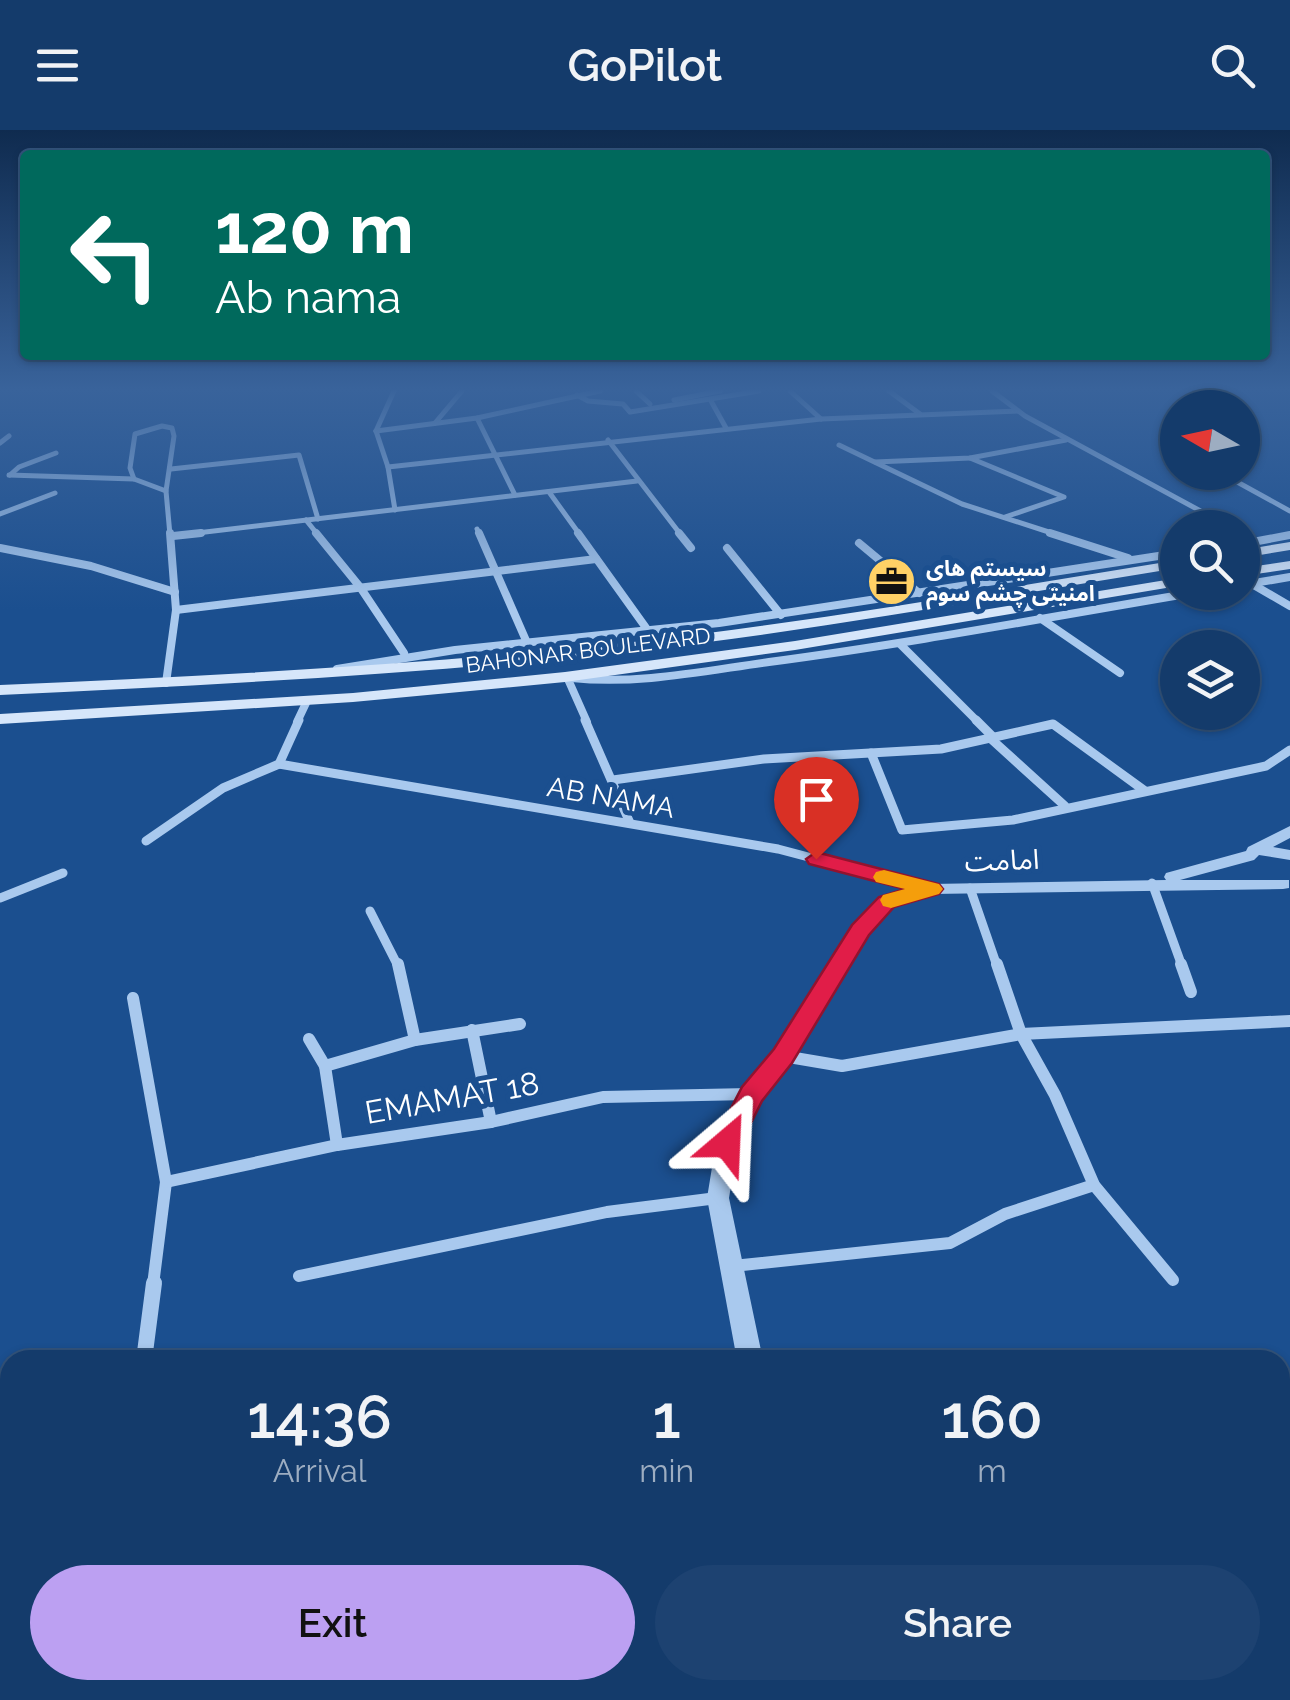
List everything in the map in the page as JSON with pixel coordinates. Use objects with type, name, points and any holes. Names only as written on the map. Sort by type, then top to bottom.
[{"type":"main road","points":[[1260,551],[1290,546]]},
{"type":"main road","points":[[1139,559],[1160,567]]},
{"type":"main road","points":[[1260,576],[1290,565]]},
{"type":"main road","name":"BAHONAR BOULEVARD","points":[[0,690],[166,683],[559,654],[721,635],[1160,567]]},
{"type":"main road","points":[[1061,583],[1066,591],[1081,598]]},
{"type":"main road","name":"BAHONAR BOULEVARD","points":[[0,719],[306,703],[760,657],[1160,585]]},
{"type":"main road","points":[[1034,587],[1049,594],[1054,602]]},
{"type":"street","points":[[26,464],[9,476],[134,478],[166,491]]},
{"type":"street","points":[[131,464],[134,478]]},
{"type":"street","points":[[166,683],[176,610],[166,491],[171,464]]},
{"type":"street","points":[[171,469],[217,464]]},
{"type":"street","points":[[301,464],[318,519]]},
{"type":"street","points":[[394,510],[388,467],[410,464]]},
{"type":"street","points":[[499,464],[515,495]]},
{"type":"street","points":[[625,464],[691,548]]},
{"type":"street","points":[[874,464],[962,504],[1139,559]]},
{"type":"street","points":[[985,464],[1064,497],[1004,517]]},
{"type":"street","points":[[1112,464],[1198,510]]},
{"type":"street","points":[[172,536],[637,481]]},
{"type":"street","points":[[1252,490],[1290,510]]},
{"type":"street","points":[[549,492],[649,632]]},
{"type":"street","points":[[0,514],[55,493]]},
{"type":"street","points":[[306,520],[360,588],[404,653]]},
{"type":"street","points":[[477,529],[528,645]]},
{"type":"street","points":[[1260,542],[1290,535]]},
{"type":"street","points":[[859,542],[919,593]]},
{"type":"street","points":[[727,548],[781,614]]},
{"type":"street","points":[[1,551],[91,566],[175,592]]},
{"type":"street","points":[[318,673],[404,653],[649,632],[1160,556]]},
{"type":"street","points":[[176,610],[596,559]]},
{"type":"street","points":[[1260,580],[1290,577]]},
{"type":"street","points":[[1260,589],[1290,606]]},
{"type":"street","points":[[760,657],[900,644],[1160,598]]},
{"type":"street","points":[[1040,618],[1120,673]]},
{"type":"street","points":[[900,644],[1065,806]]},
{"type":"street","points":[[566,677],[630,823]]},
{"type":"street","points":[[146,841],[222,788],[279,764],[306,703]]},
{"type":"street","points":[[614,780],[764,758],[940,749],[1053,724],[1145,790]]},
{"type":"street","points":[[871,753],[902,830],[1013,820],[1266,766],[1290,750]]},
{"type":"street","name":"AB NAMA","points":[[279,764],[778,849],[932,889]]},
{"type":"street","name":"امامت","points":[[1152,883],[1251,853],[1290,831]]},
{"type":"street","points":[[1287,884],[1255,872],[1248,864],[1251,853],[1290,855]]},
{"type":"street","points":[[0,898],[63,873]]},
{"type":"street","points":[[1152,883],[1191,992]]},
{"type":"street","name":"امامت","points":[[748,1350],[718,1198],[727,1143],[751,1094],[783,1056],[860,930],[886,902],[932,889],[1287,884]]},
{"type":"street","points":[[970,888],[1021,1034],[1055,1095],[1094,1185],[1173,1280]]},
{"type":"street","points":[[370,911],[397,960],[415,1040]]},
{"type":"street","points":[[133,998],[166,1182],[145,1350]]},
{"type":"street","points":[[783,1056],[842,1066],[1021,1034],[1290,1021]]},
{"type":"street","points":[[325,1066],[415,1040],[520,1024]]},
{"type":"street","points":[[472,1030],[491,1122]]},
{"type":"street","points":[[309,1038],[325,1066],[337,1146]]},
{"type":"street","name":"EMAMAT 18","points":[[166,1182],[337,1146],[491,1122],[602,1097],[656,1092],[751,1094]]},
{"type":"street","points":[[730,1266],[950,1244],[1005,1214],[1094,1185]]},
{"type":"street","points":[[299,1276],[608,1212],[718,1198]]},
{"type":"slow traffic","points":[[884,877],[932,889],[891,900]]},
{"type":"place","name":"سیستم های امنیتی چشم سوم","points":[[891,581]]},
{"type":"route","points":[[727,1143],[751,1094],[783,1056],[860,930],[886,902],[932,889],[816,859]]}]
